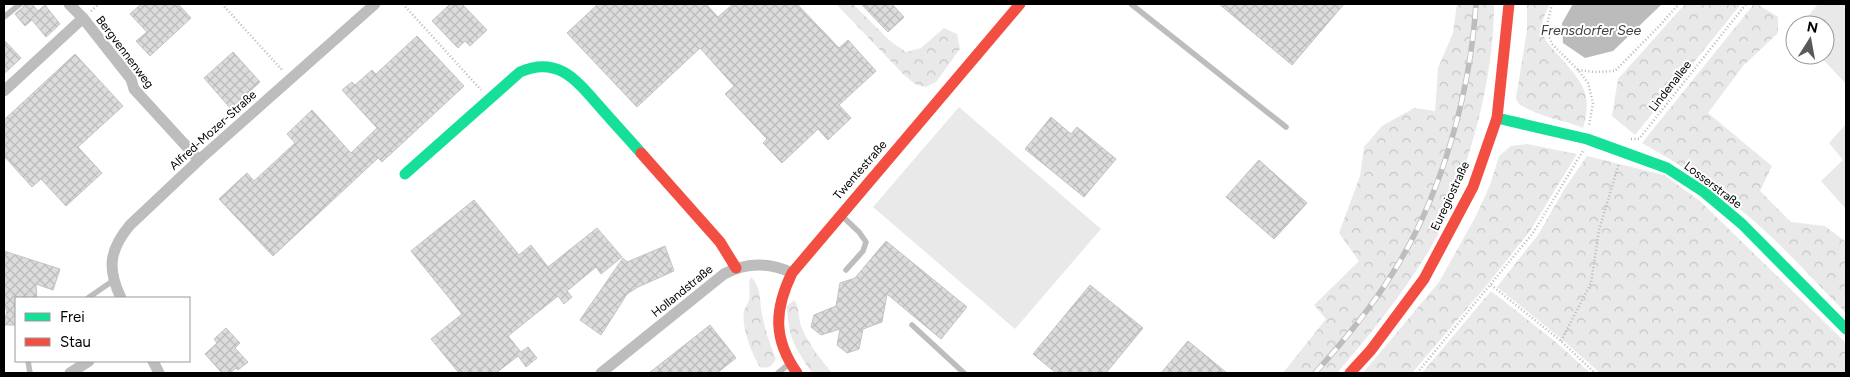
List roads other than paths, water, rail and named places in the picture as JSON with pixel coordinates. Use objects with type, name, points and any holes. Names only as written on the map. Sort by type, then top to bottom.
[{"type":"street","name":"Bergvennenweg","points":[[69,4],[83,18],[131,79],[134,89],[199,160]]},
{"type":"street","name":"Alfred-Mozer-Straße","points":[[121,297],[114,280],[111,262],[114,248],[120,236],[199,160],[375,4]]},
{"type":"street","name":"Twentestraße","points":[[797,373],[789,364],[781,346],[778,322],[778,308],[792,273],[1020,4]]},
{"type":"street","name":"Euregiostraße","points":[[1350,373],[1371,350],[1424,279],[1473,187],[1497,118],[1508,4]]},
{"type":"street","points":[[4,91],[83,18]]},
{"type":"street","points":[[405,174],[508,81],[526,68],[546,66],[558,68],[576,80],[720,242],[736,268]]},
{"type":"street","name":"Losserstraße","points":[[1497,118],[1587,139],[1667,168],[1704,192],[1742,224],[1846,329]]},
{"type":"street","name":"Hollandstraße","points":[[601,373],[724,274],[747,265],[771,265],[792,273]]},
{"type":"street","points":[[70,373],[86,362]]},
{"type":"lane","points":[[4,17],[20,4]]},
{"type":"lane","points":[[1131,4],[1286,127]]},
{"type":"lane","points":[[840,215],[859,232],[866,242],[864,251],[846,270]]},
{"type":"lane","points":[[89,297],[114,280]]},
{"type":"lane","points":[[912,325],[964,373]]},
{"type":"lane","points":[[778,373],[789,364]]},
{"type":"water","name":"Frensdorfer See","points":[[1573,4],[1662,4],[1613,51],[1585,58],[1563,43],[1562,23]]},
{"type":"railway","points":[[1315,373],[1357,324],[1385,285],[1411,241],[1426,209],[1451,142],[1460,108],[1473,38],[1476,4]]}]
